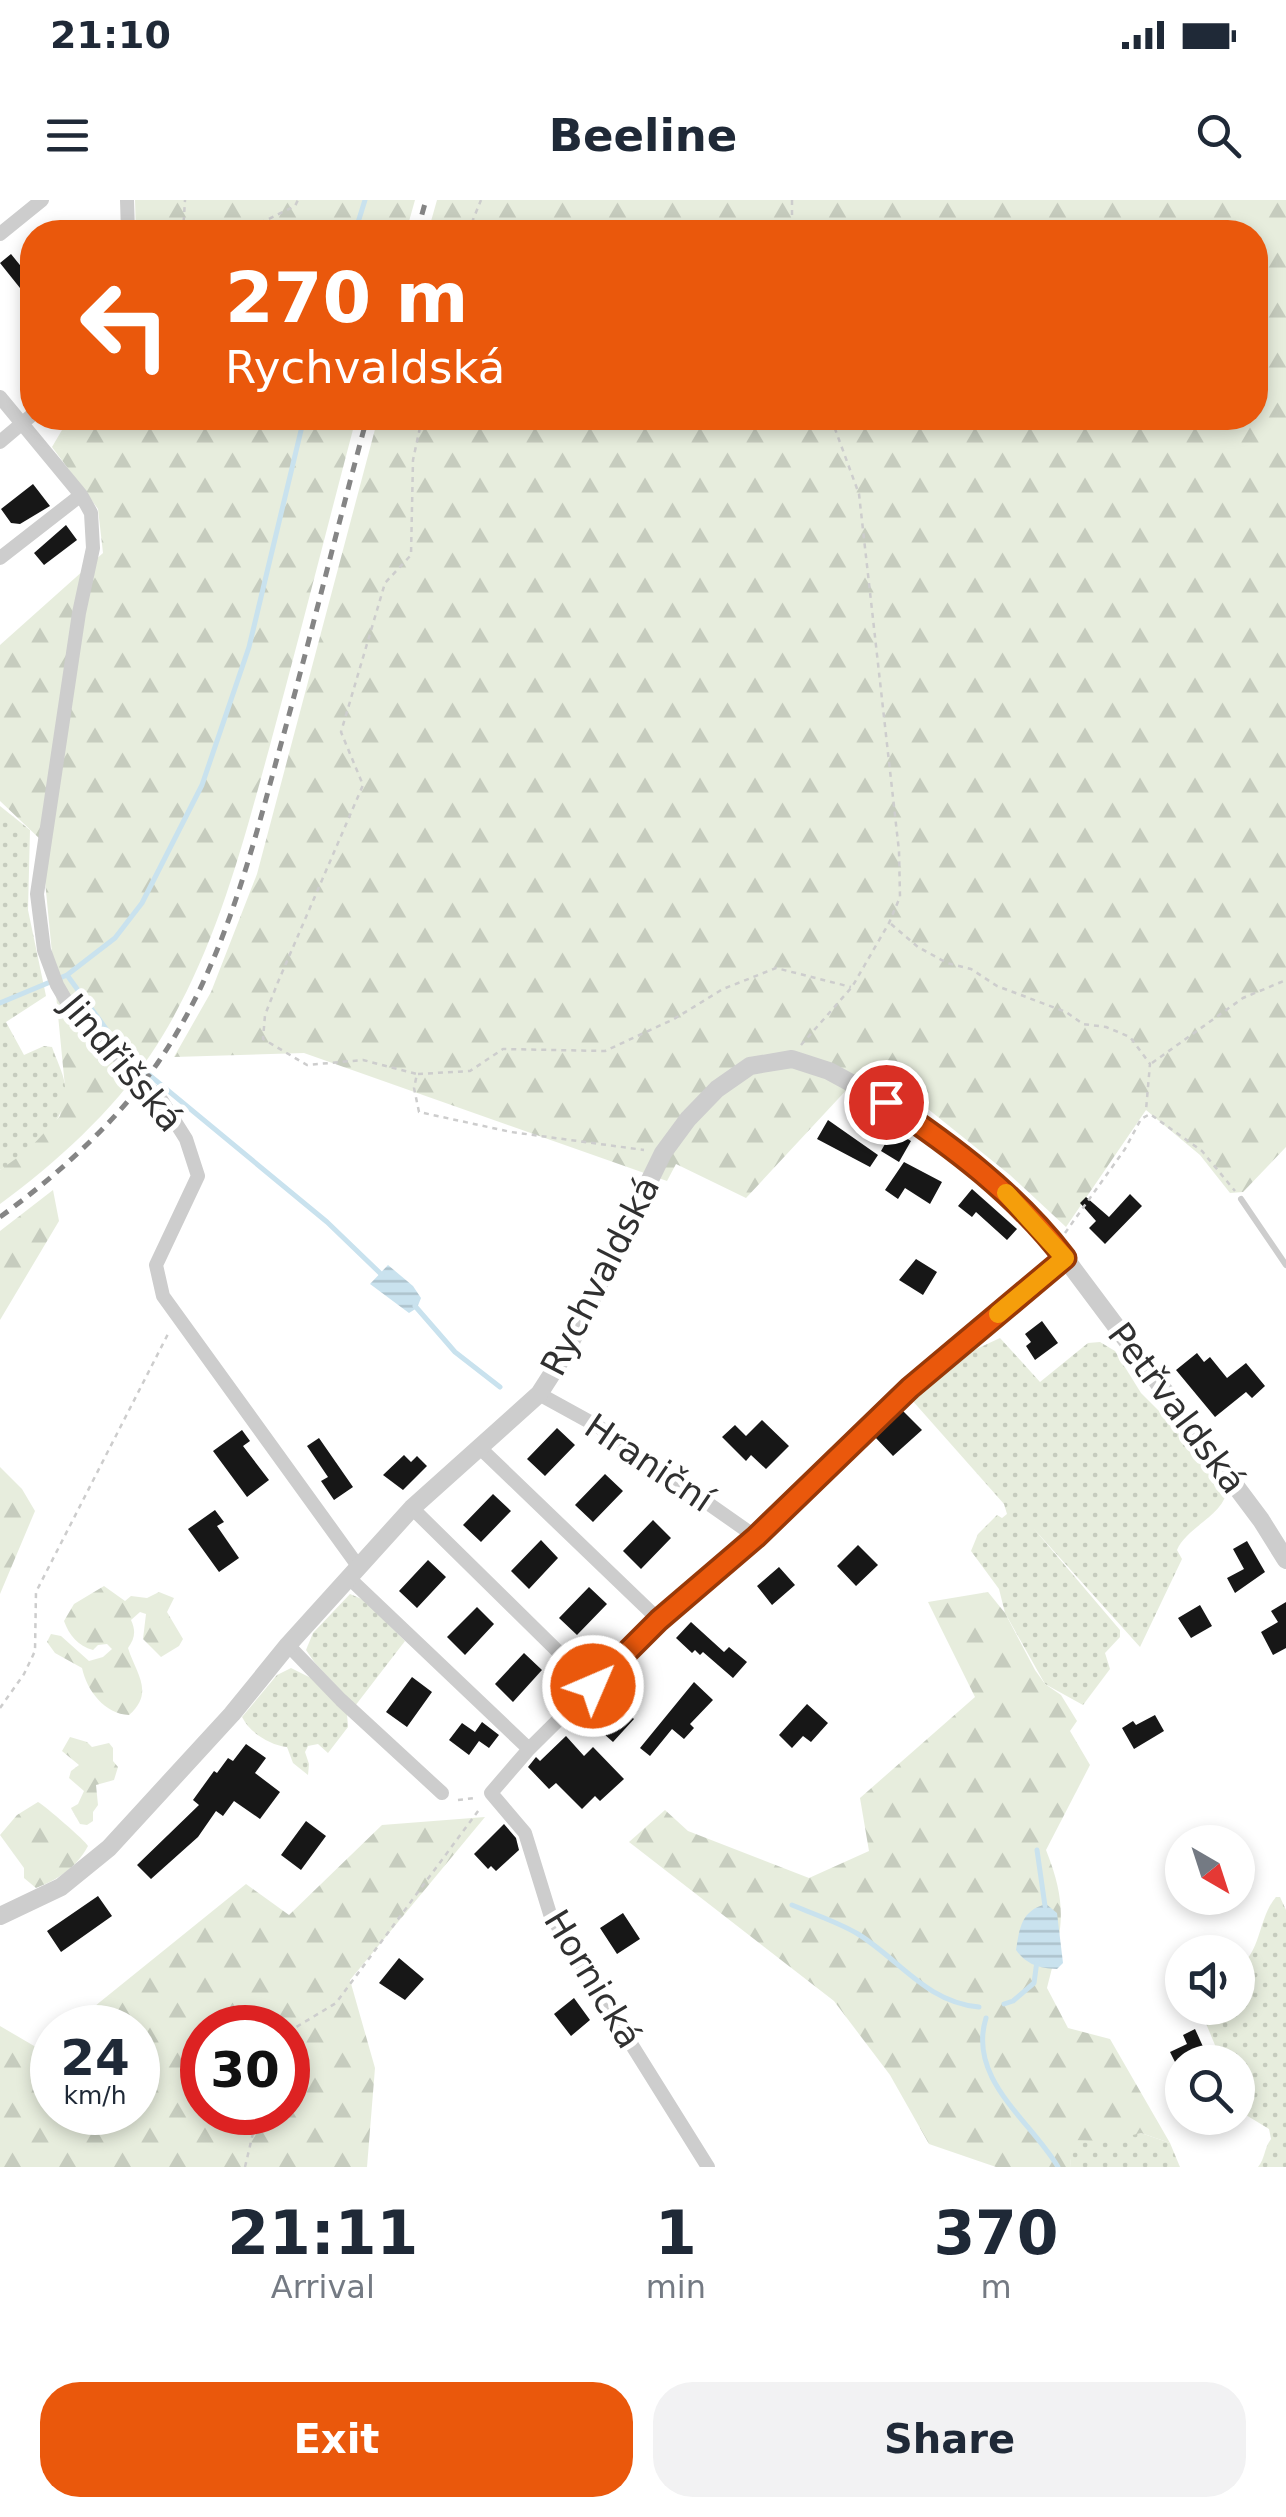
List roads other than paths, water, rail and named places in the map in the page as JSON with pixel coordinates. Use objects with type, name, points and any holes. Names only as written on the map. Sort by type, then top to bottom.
[{"type":"street","points":[[0,234],[42,200]]},
{"type":"street","points":[[0,397],[20,413]]},
{"type":"street","points":[[0,442],[20,425]]},
{"type":"street","points":[[0,558],[81,496],[35,430]]},
{"type":"street","name":"Jindřišská","points":[[81,496],[92,514],[93,548],[78,614],[37,894],[44,950],[72,1010],[162,1101],[195,1160],[198,1176],[156,1265],[163,1296],[353,1572],[528,1749]]},
{"type":"street","name":"Rychvaldská","points":[[0,1916],[61,1887],[109,1848],[412,1508],[539,1394],[566,1352],[663,1153],[688,1118],[717,1089],[750,1066],[792,1059],[843,1079],[886,1102],[938,1137],[1003,1190],[1065,1258]]},
{"type":"street","points":[[528,1749],[659,1620],[756,1537],[910,1388],[1065,1258]]},
{"type":"street","name":"Petřvaldská","points":[[1065,1258],[1261,1520],[1286,1560]]},
{"type":"street","name":"Hraniční","points":[[539,1394],[599,1427],[756,1537]]},
{"type":"street","points":[[480,1448],[659,1620]]},
{"type":"street","points":[[412,1508],[593,1686]]},
{"type":"street","points":[[288,1645],[442,1793]]},
{"type":"street","name":"Hornická","points":[[528,1749],[491,1793],[525,1833],[550,1914],[708,2167]]},
{"type":"lane","points":[[1241,1199],[1286,1266]]},
{"type":"water","points":[[388,1265],[421,1298],[417,1308],[409,1313],[370,1284]]},
{"type":"water","points":[[1046,1904],[1057,1913],[1063,1963],[1057,1969],[1034,1965],[1016,1950],[1027,1916]]},
{"type":"waterway","points":[[359,220],[365,200]]},
{"type":"waterway","points":[[67,975],[115,938],[142,903],[202,785],[249,647],[301,430]]},
{"type":"waterway","points":[[0,1003],[67,975],[125,1055],[327,1222],[382,1275]]},
{"type":"waterway","points":[[415,1306],[455,1352],[500,1387]]},
{"type":"waterway","points":[[1037,1850],[1045,1906]]},
{"type":"waterway","points":[[792,1905],[858,1934],[928,1989],[979,2007]]},
{"type":"waterway","points":[[1004,2004],[1034,1983],[1037,1961]]},
{"type":"waterway","points":[[986,2018],[985,2061],[993,2080],[1058,2167]]},
{"type":"railway","points":[[420,220],[426,200]]},
{"type":"railway","points":[[0,1217],[64,1166],[123,1107],[157,1064],[198,993],[229,918],[254,840],[364,430]]}]
